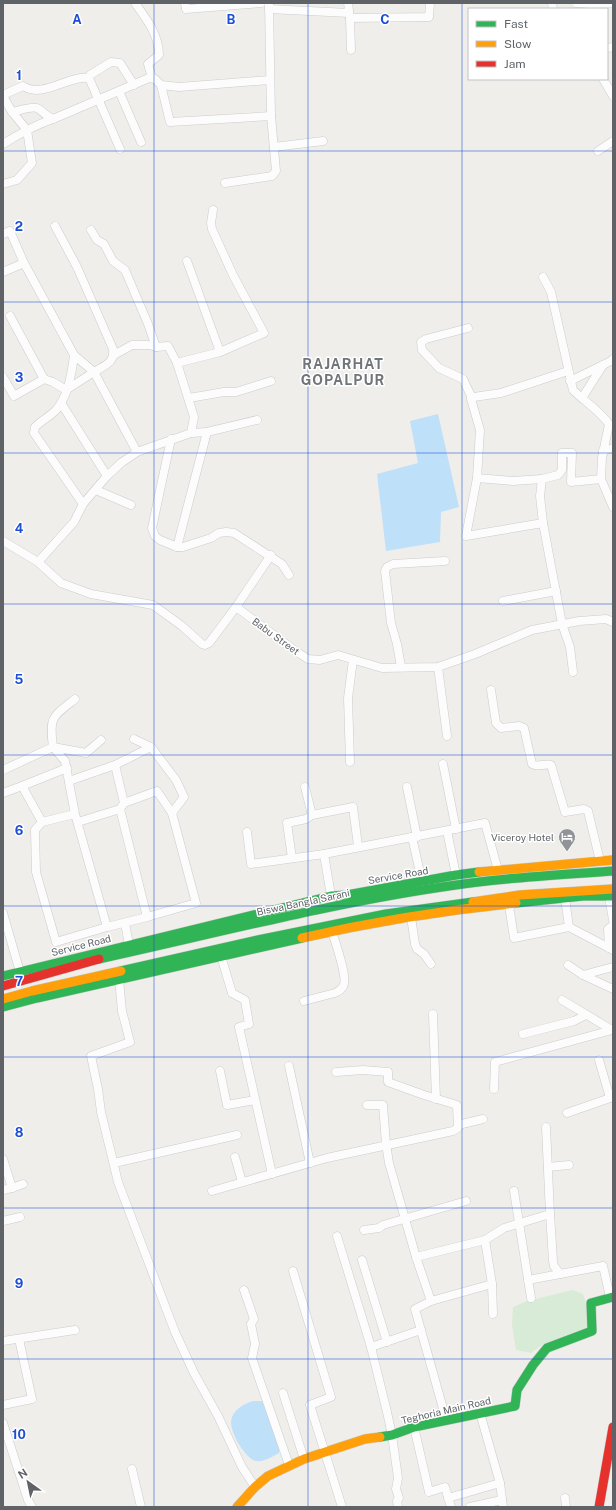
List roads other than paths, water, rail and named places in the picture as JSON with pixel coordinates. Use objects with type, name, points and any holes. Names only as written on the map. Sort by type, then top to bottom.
[{"type":"street","points":[[134,3],[148,20],[157,43],[159,55],[148,64],[152,78],[161,85],[179,87],[270,80]]},
{"type":"street","points":[[185,3],[186,9],[261,3]]},
{"type":"street","points":[[348,3],[351,50]]},
{"type":"street","points":[[224,183],[272,176],[276,171],[271,116],[269,6],[350,16],[429,17],[430,3]]},
{"type":"street","points":[[576,3],[602,5],[610,3]]},
{"type":"street","points":[[89,78],[90,75],[111,62],[120,63],[134,85]]},
{"type":"street","points":[[3,184],[17,180],[32,163],[27,130],[9,109],[3,95],[23,86],[28,90],[40,90],[78,78],[89,78]]},
{"type":"street","points":[[89,78],[100,100],[120,149]]},
{"type":"street","points":[[3,144],[27,130],[152,78]]},
{"type":"street","points":[[604,80],[613,96]]},
{"type":"street","points":[[161,85],[170,122],[271,116]]},
{"type":"street","points":[[119,91],[141,142]]},
{"type":"street","points":[[12,112],[37,108],[46,117],[53,119]]},
{"type":"street","points":[[274,147],[323,141]]},
{"type":"street","points":[[598,151],[613,142]]},
{"type":"street","points":[[177,363],[220,352],[264,333],[233,275],[212,229],[211,223],[213,210]]},
{"type":"street","points":[[55,226],[77,267],[113,349],[114,355]]},
{"type":"street","points":[[91,230],[97,240],[104,244],[113,261],[125,270],[156,347]]},
{"type":"street","points":[[3,234],[10,231],[24,263],[74,355],[94,372],[137,452]]},
{"type":"street","points":[[188,261],[220,352]]},
{"type":"street","points":[[3,272],[24,263]]},
{"type":"street","points":[[543,277],[551,292],[573,390],[611,421],[603,451],[601,479],[613,506]]},
{"type":"street","points":[[10,316],[44,379],[66,390]]},
{"type":"street","points":[[468,328],[420,342],[422,350],[439,368],[463,379],[472,398],[480,430],[477,478],[466,536],[544,523]]},
{"type":"street","points":[[66,390],[112,360],[114,355],[132,344],[150,345],[156,347],[168,346],[177,363],[194,417],[191,433]]},
{"type":"street","points":[[74,355],[66,390],[61,403],[55,411],[35,427],[34,433],[83,504]]},
{"type":"street","points":[[570,381],[613,359]]},
{"type":"street","points":[[582,398],[603,365]]},
{"type":"street","points":[[472,398],[501,393],[568,371]]},
{"type":"street","points":[[3,377],[14,396],[44,379]]},
{"type":"street","points":[[188,398],[224,392],[236,392],[271,381]]},
{"type":"street","points":[[61,403],[107,476]]},
{"type":"street","points":[[38,562],[74,522],[83,504],[107,476],[121,463],[137,452],[191,433],[208,432],[257,420]]},
{"type":"street","points":[[177,547],[208,432]]},
{"type":"street","points":[[171,439],[152,528],[155,536],[160,540],[177,547],[191,546],[226,532],[234,534],[282,564],[288,575]]},
{"type":"street","points":[[603,451],[613,448]]},
{"type":"street","points":[[477,478],[513,481],[542,479],[558,475],[562,470],[562,453],[572,453],[571,482],[601,479]]},
{"type":"street","points":[[542,479],[540,496],[544,523],[562,624],[570,647],[573,672]]},
{"type":"street","points":[[96,490],[131,505]]},
{"type":"street","points":[[3,541],[38,562],[61,583],[92,594],[153,605],[205,645],[209,643],[271,556]]},
{"type":"street","points":[[401,667],[398,644],[390,623],[385,571],[387,567],[392,564],[445,561]]},
{"type":"street","points":[[503,601],[556,591]]},
{"type":"street","name":"Babu Street","points":[[236,606],[308,659],[320,660],[338,655],[382,668],[438,667],[475,654],[532,630],[579,621],[606,619],[613,622]]},
{"type":"street","points":[[350,762],[348,698],[353,660]]},
{"type":"street","points":[[438,667],[447,736]]},
{"type":"street","points":[[491,690],[496,723],[498,727],[504,729],[519,726],[524,728],[532,764],[536,766],[551,765],[565,812],[586,809],[588,811],[600,861]]},
{"type":"street","points":[[75,699],[61,710],[52,721],[51,730],[53,747],[65,760],[76,818],[107,927]]},
{"type":"street","points":[[134,739],[151,747],[176,780],[184,797],[172,813]]},
{"type":"street","points":[[3,770],[53,747],[86,753],[101,740]]},
{"type":"street","points":[[69,781],[115,765],[151,747]]},
{"type":"street","points":[[443,764],[456,828]]},
{"type":"street","points":[[115,765],[122,806],[147,917]]},
{"type":"street","points":[[3,793],[67,768]]},
{"type":"street","points":[[22,786],[42,822]]},
{"type":"street","points":[[305,787],[312,815]]},
{"type":"street","points":[[407,787],[422,882]]},
{"type":"street","points":[[157,792],[172,813],[196,903],[56,942],[36,872],[35,830],[42,822],[76,818],[122,806],[157,792]]},
{"type":"street","points":[[292,858],[287,823],[306,819],[312,815],[353,807],[358,846]]},
{"type":"street","points":[[247,832],[251,864],[324,854],[358,846],[415,837],[485,823],[498,870]]},
{"type":"street","points":[[447,831],[456,876]]},
{"type":"street","points":[[324,854],[327,898],[331,906]]},
{"type":"street","name":"Service Road","points":[[3,976],[327,898],[498,870],[613,860]]},
{"type":"street","name":"Biswa Bangla Sarani","points":[[3,986],[91,962],[331,906],[516,877],[613,871]]},
{"type":"street","points":[[3,999],[32,991],[66,988],[119,979],[387,918],[411,917],[508,900],[564,898],[612,893]]},
{"type":"street","points":[[3,1007],[66,988],[258,940],[387,918],[508,900],[612,893]]},
{"type":"street","points":[[612,893],[613,920]]},
{"type":"street","points":[[564,898],[569,927]]},
{"type":"street","points":[[508,900],[514,938],[569,927],[611,949]]},
{"type":"street","points":[[3,914],[20,972]]},
{"type":"street","points":[[411,917],[417,949],[424,954],[431,964]]},
{"type":"street","points":[[125,923],[129,945]]},
{"type":"street","points":[[611,949],[608,930],[613,925]]},
{"type":"street","points":[[304,1001],[335,993],[340,991],[344,986],[343,970],[332,931]]},
{"type":"street","points":[[221,956],[232,993],[244,1000],[249,1024],[240,1027],[272,1174]]},
{"type":"street","points":[[568,965],[583,975],[613,989]]},
{"type":"street","points":[[583,975],[613,967]]},
{"type":"street","points":[[119,979],[122,1011],[130,1042],[91,1056],[101,1112],[118,1182],[175,1332],[194,1373],[218,1416],[239,1461],[255,1487]]},
{"type":"street","points":[[562,1000],[612,1029]]},
{"type":"street","points":[[434,1014],[436,1099]]},
{"type":"street","points":[[523,1034],[574,1021],[586,1014]]},
{"type":"street","points":[[494,1089],[495,1062],[612,1029]]},
{"type":"street","points":[[567,1113],[611,1097],[600,1060]]},
{"type":"street","points":[[289,1066],[310,1163]]},
{"type":"street","points":[[212,1191],[310,1163],[386,1144],[453,1131],[458,1128],[457,1104],[436,1099],[388,1082],[388,1072],[363,1070],[336,1072]]},
{"type":"street","points":[[220,1071],[227,1105],[255,1100]]},
{"type":"street","points":[[367,1105],[383,1105],[386,1144],[390,1163],[416,1257],[431,1301]]},
{"type":"street","points":[[458,1125],[483,1119]]},
{"type":"street","points":[[546,1127],[553,1261],[554,1266],[560,1274]]},
{"type":"street","points":[[114,1164],[237,1135]]},
{"type":"street","points":[[235,1157],[242,1182]]},
{"type":"street","points":[[3,1159],[12,1188]]},
{"type":"street","points":[[548,1167],[569,1165]]},
{"type":"street","points":[[3,1190],[23,1184]]},
{"type":"street","points":[[514,1191],[531,1298]]},
{"type":"street","points":[[364,1230],[379,1228],[383,1225],[466,1201]]},
{"type":"street","points":[[416,1257],[485,1240],[504,1228],[550,1214]]},
{"type":"street","points":[[3,1221],[20,1218]]},
{"type":"street","points":[[337,1236],[371,1347],[392,1435],[398,1478],[396,1490],[399,1498],[397,1502],[398,1507]]},
{"type":"street","points":[[485,1240],[492,1284],[493,1314]]},
{"type":"street","points":[[362,1260],[388,1342]]},
{"type":"street","points":[[528,1280],[603,1266],[612,1297]]},
{"type":"street","points":[[292,1271],[331,1397],[310,1405],[342,1507]]},
{"type":"street","points":[[446,1420],[415,1309],[431,1301],[492,1284]]},
{"type":"street","points":[[244,1290],[254,1319],[251,1324],[255,1344],[252,1358],[289,1465]]},
{"type":"street","name":"Teghoria Main Road","points":[[238,1507],[255,1487],[268,1476],[289,1465],[325,1451],[365,1439],[392,1435],[414,1427],[515,1406],[517,1390],[547,1348],[592,1331],[592,1304],[612,1297]]},
{"type":"street","points":[[3,1341],[75,1330]]},
{"type":"street","points":[[371,1347],[421,1330]]},
{"type":"street","points":[[3,1404],[32,1399],[19,1339]]},
{"type":"street","points":[[283,1393],[304,1459]]},
{"type":"street","points":[[470,1507],[502,1504],[500,1483],[480,1413]]},
{"type":"street","points":[[3,1423],[28,1500],[32,1507]]},
{"type":"street","points":[[414,1427],[429,1492],[445,1487],[451,1507]]},
{"type":"street","points":[[599,1507],[613,1427]]},
{"type":"street","points":[[132,1469],[141,1507]]},
{"type":"street","points":[[607,1507],[613,1474]]},
{"type":"street","points":[[448,1498],[500,1483]]},
{"type":"water","points":[[438,414],[459,507],[441,512],[440,542],[386,551],[377,474],[418,463],[410,421]]},
{"type":"water","points":[[253,1401],[262,1401],[269,1408],[279,1443],[279,1453],[262,1461],[256,1461],[247,1455],[239,1444],[231,1426],[232,1417],[236,1410]]},
{"type":"place","name":"Viceroy Hotel","points":[[567,852]]},
{"type":"district","name":"RAJARHAT GOPALPUR","points":[[343,372]]}]
